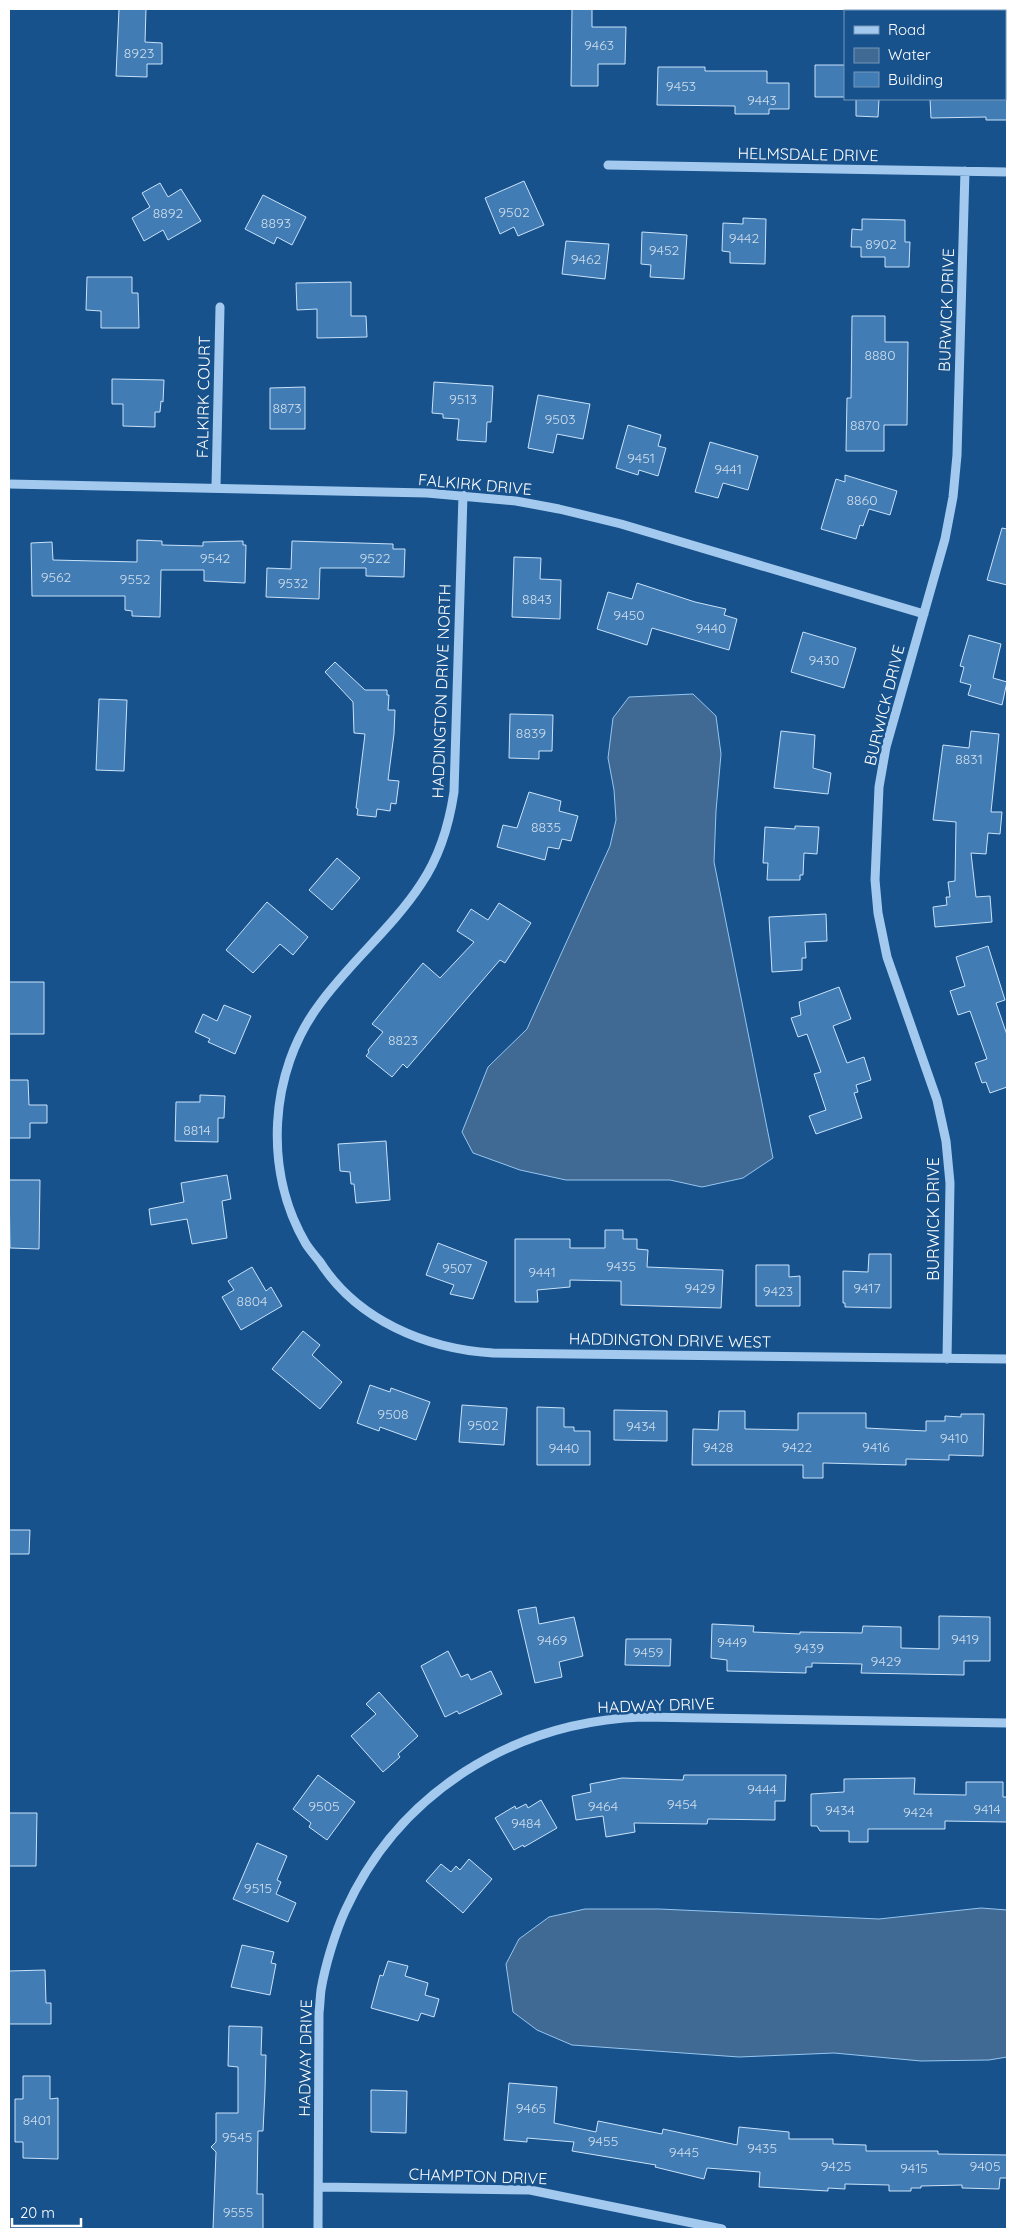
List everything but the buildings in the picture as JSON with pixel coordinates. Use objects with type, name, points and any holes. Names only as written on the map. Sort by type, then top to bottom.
[{"type":"street","name":"HELMSDALE DRIVE","points":[[608,165],[1007,172]]},
{"type":"street","name":"BURWICK DRIVE","points":[[947,1359],[950,1183],[946,1141],[938,1100],[887,957],[878,913],[875,880],[880,786],[886,747],[945,539],[953,497],[958,455],[966,172]]},
{"type":"street","name":"FALKIRK COURT","points":[[216,487],[220,307]]},
{"type":"street","name":"FALKIRK DRIVE","points":[[9,484],[216,487],[463,495],[516,501],[614,522],[924,614]]},
{"type":"street","name":"HADDINGTON DRIVE NORTH","points":[[348,1296],[324,1271],[306,1244],[289,1206],[281,1175],[277,1144],[278,1112],[286,1071],[297,1041],[318,1005],[421,884],[437,856],[448,825],[454,792],[463,495]]},
{"type":"street","name":"HADDINGTON DRIVE WEST","points":[[348,1296],[381,1321],[400,1331],[430,1343],[473,1352],[1007,1359]]},
{"type":"street","name":"HADWAY DRIVE","points":[[318,2229],[319,2013],[321,1992],[331,1950],[346,1910],[360,1882],[390,1838],[428,1800],[464,1772],[497,1752],[532,1737],[579,1724],[620,1718],[1007,1723]]},
{"type":"street","name":"CHAMPTON DRIVE","points":[[319,2187],[502,2188],[530,2190],[722,2229]]},
{"type":"water","points":[[693,694],[716,716],[721,754],[714,862],[773,1158],[743,1178],[702,1187],[670,1180],[566,1180],[520,1170],[473,1153],[462,1132],[488,1067],[527,1029],[610,846],[616,820],[614,790],[608,758],[613,718],[629,697]]},
{"type":"water","points":[[981,1908],[1007,1910],[1007,2057],[989,2060],[921,2061],[834,2053],[739,2057],[572,2045],[537,2030],[513,2012],[506,1964],[519,1939],[549,1917],[585,1909],[659,1909],[879,1919]]}]
